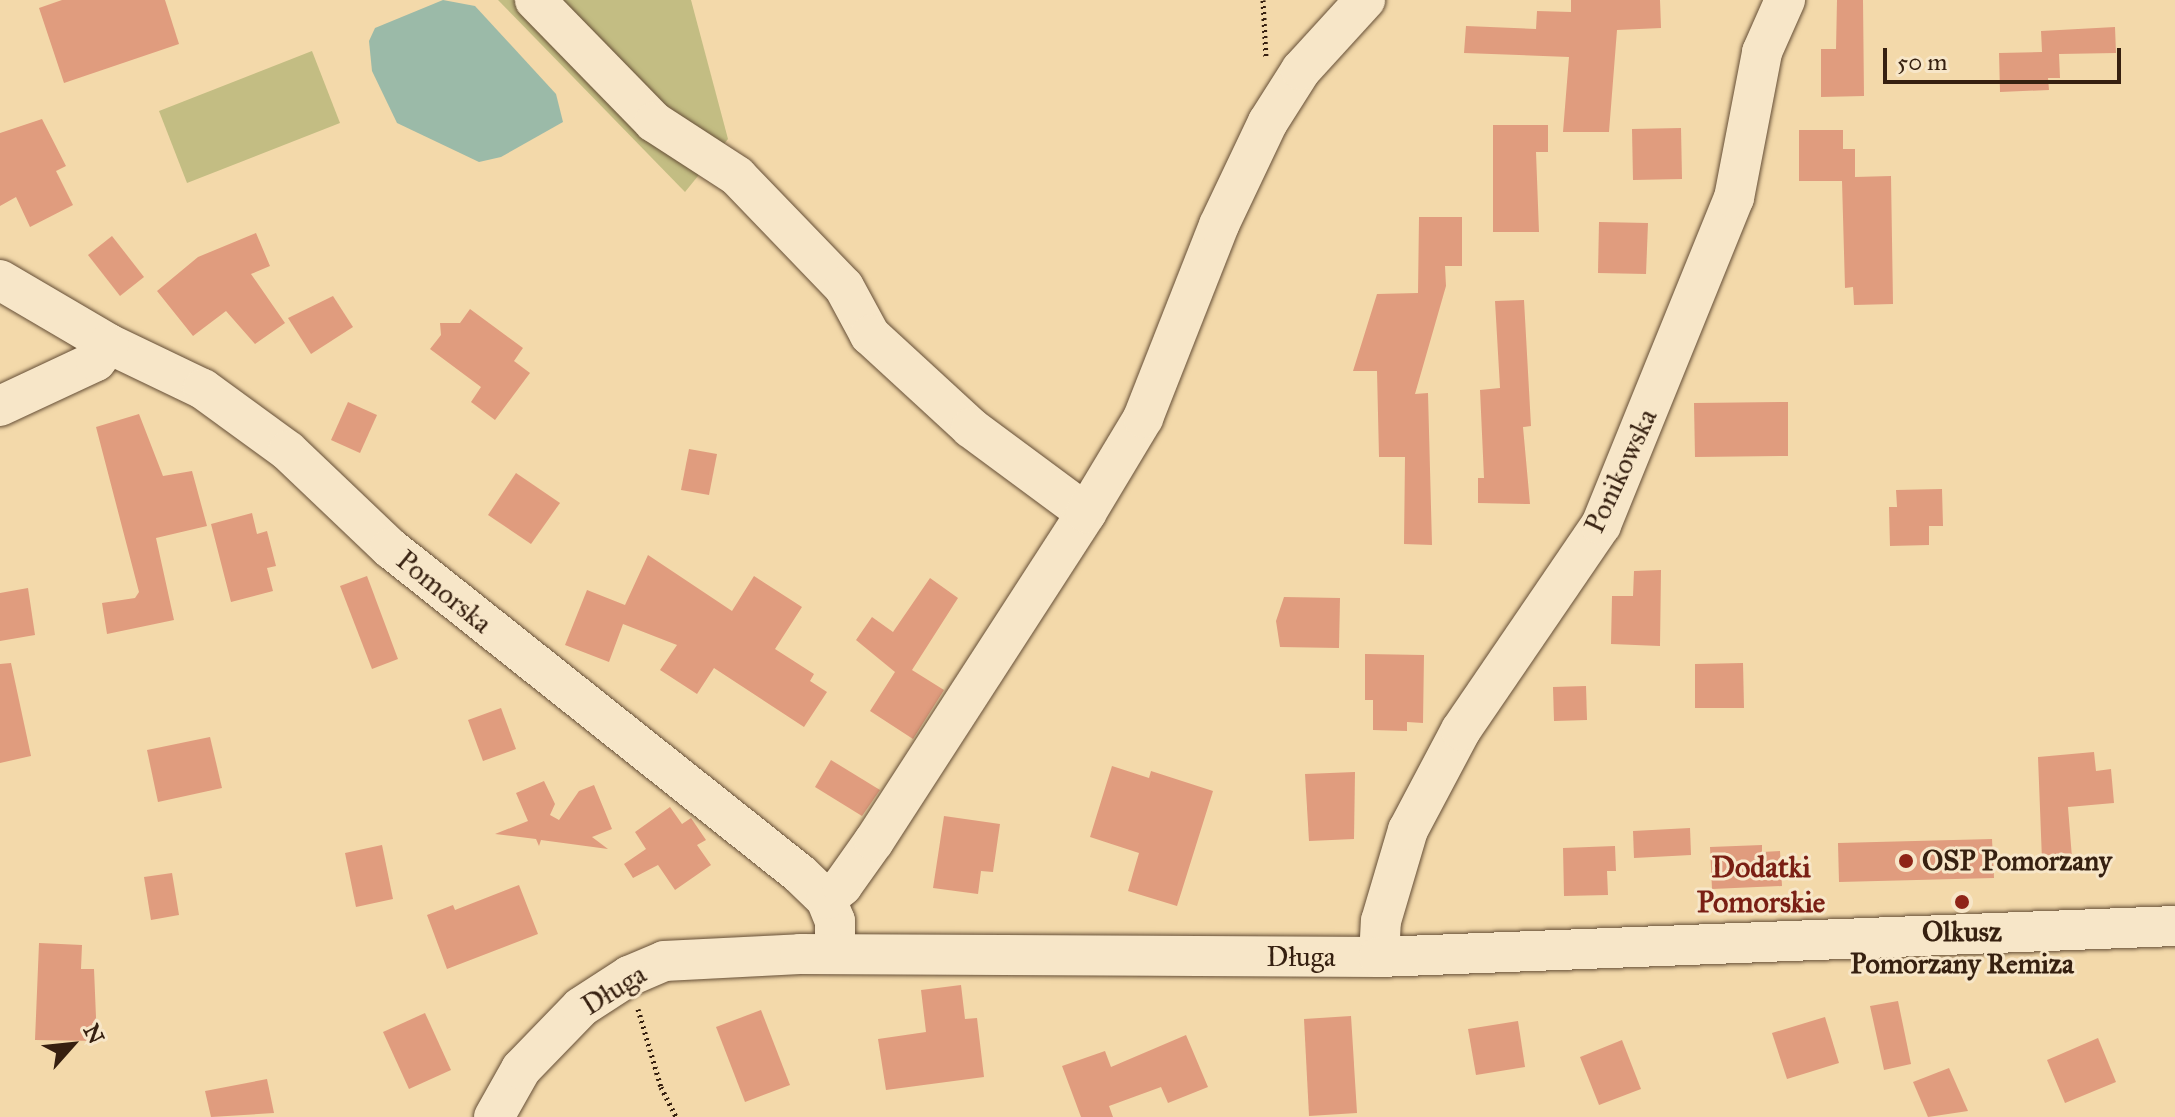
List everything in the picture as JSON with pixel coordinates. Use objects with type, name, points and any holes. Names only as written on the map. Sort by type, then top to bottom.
[{"type":"street","points":[[535,0],[654,122],[737,176],[844,287],[870,335],[971,428],[1086,513]]},
{"type":"street","points":[[835,954],[835,921],[826,899],[842,886],[874,841],[1086,513],[1143,418],[1219,225],[1268,122],[1301,70],[1365,0]]},
{"type":"street","name":"Ponikowska","points":[[1379,957],[1381,921],[1408,830],[1461,730],[1607,511],[1734,198],[1762,52],[1785,0]]},
{"type":"street","name":"Pomorska","points":[[0,280],[109,344],[203,389],[277,443],[390,548],[826,899]]},
{"type":"street","points":[[0,406],[96,361],[109,344]]},
{"type":"street","name":"Długa","points":[[494,1117],[521,1069],[581,1007],[629,976],[664,961],[835,954],[1379,957],[2175,926]]},
{"type":"path","points":[[629,976],[661,1087],[676,1117]]},
{"type":"shaded area","points":[[443,0],[475,6],[556,94],[563,122],[501,157],[479,162],[397,123],[372,71],[369,41],[375,28]]},
{"type":"shaded area","points":[[498,0],[691,0],[728,139],[685,192]]},
{"type":"shaded area","points":[[312,51],[340,123],[187,183],[159,111]]},
{"type":"building","points":[[62,0],[165,0],[179,44],[64,83],[39,8]]},
{"type":"building","points":[[1571,0],[1660,0],[1661,28],[1617,30],[1609,132],[1563,132],[1569,57],[1464,53],[1466,26],[1536,29],[1537,11],[1571,12]]},
{"type":"building","points":[[1837,0],[1863,0],[1864,96],[1821,97],[1821,49],[1836,49]]},
{"type":"building","points":[[2115,27],[2116,53],[2059,54],[2060,78],[2048,78],[2049,90],[2000,92],[1999,53],[2042,52],[2041,31]]},
{"type":"building","points":[[42,119],[66,166],[56,171],[73,205],[30,227],[16,197],[0,206],[0,133]]},
{"type":"building","points":[[1493,125],[1548,125],[1548,152],[1536,152],[1539,232],[1493,232]]},
{"type":"building","points":[[1681,128],[1682,179],[1633,180],[1632,129]]},
{"type":"building","points":[[1799,130],[1843,130],[1843,149],[1855,149],[1855,177],[1891,176],[1893,304],[1854,305],[1853,287],[1845,288],[1842,181],[1799,181]]},
{"type":"building","points":[[1419,217],[1462,217],[1462,266],[1445,266],[1446,286],[1415,394],[1428,393],[1432,545],[1404,544],[1405,457],[1379,457],[1377,371],[1353,371],[1377,294],[1418,293]]},
{"type":"building","points":[[1599,222],[1648,223],[1646,274],[1598,273]]},
{"type":"building","points":[[256,233],[270,266],[251,274],[285,323],[255,344],[226,311],[193,336],[157,291],[198,257]]},
{"type":"building","points":[[112,236],[144,277],[120,296],[88,255]]},
{"type":"building","points":[[333,296],[353,327],[311,354],[288,318]]},
{"type":"building","points":[[1524,300],[1531,426],[1523,427],[1530,504],[1478,503],[1478,478],[1484,478],[1480,390],[1500,388],[1495,301]]},
{"type":"building","points":[[470,309],[523,348],[514,361],[530,373],[495,420],[471,402],[481,387],[430,349],[441,335],[440,323],[460,323]]},
{"type":"building","points":[[348,402],[377,415],[360,453],[331,440]]},
{"type":"building","points":[[1788,402],[1788,456],[1695,457],[1694,403]]},
{"type":"building","points":[[139,414],[163,476],[192,471],[207,526],[156,538],[174,620],[107,634],[102,603],[135,598],[139,592],[96,427]]},
{"type":"building","points":[[689,449],[717,454],[709,495],[681,490]]},
{"type":"building","points":[[516,473],[560,503],[531,544],[488,515]]},
{"type":"building","points":[[1942,489],[1943,526],[1929,526],[1929,545],[1890,546],[1889,507],[1897,507],[1896,490]]},
{"type":"building","points":[[252,513],[257,534],[267,531],[276,566],[267,568],[273,591],[231,602],[211,524]]},
{"type":"building","points":[[648,555],[732,611],[754,576],[802,607],[775,649],[814,674],[810,681],[827,692],[804,727],[714,668],[697,694],[660,670],[677,645],[623,624],[609,662],[565,645],[587,590],[625,605]]},
{"type":"building","points":[[1661,570],[1660,646],[1611,644],[1612,596],[1633,596],[1634,571]]},
{"type":"building","points":[[367,576],[398,659],[372,669],[340,586]]},
{"type":"building","points":[[930,578],[958,598],[912,670],[944,690],[913,739],[870,711],[895,672],[856,640],[872,617],[893,632]]},
{"type":"building","points":[[28,588],[35,635],[0,641],[0,593]]},
{"type":"building","points":[[1284,597],[1340,598],[1339,648],[1280,647],[1276,621]]},
{"type":"building","points":[[1365,654],[1424,655],[1423,723],[1407,722],[1407,731],[1373,730],[1373,700],[1365,700]]},
{"type":"building","points":[[11,663],[31,756],[0,763],[0,664]]},
{"type":"building","points":[[1743,663],[1744,708],[1695,708],[1695,664]]},
{"type":"building","points":[[1586,686],[1587,720],[1554,721],[1553,687]]},
{"type":"building","points":[[501,708],[516,749],[483,761],[468,720]]},
{"type":"building","points":[[210,737],[222,788],[158,802],[147,750]]},
{"type":"building","points":[[2094,752],[2096,771],[2111,769],[2114,803],[2068,807],[2072,858],[2042,860],[2038,757]]},
{"type":"building","points":[[831,760],[880,790],[862,816],[815,787]]},
{"type":"building","points":[[1112,766],[1149,778],[1151,771],[1213,791],[1177,906],[1128,891],[1139,853],[1090,837]]},
{"type":"building","points":[[1355,772],[1354,839],[1309,841],[1305,774]]},
{"type":"building","points":[[544,781],[555,804],[550,815],[559,820],[579,791],[594,785],[612,829],[592,837],[608,849],[541,840],[539,846],[536,839],[495,834],[528,821],[516,793]]},
{"type":"building","points":[[670,807],[682,824],[691,818],[706,840],[697,845],[711,865],[675,890],[658,865],[633,878],[624,864],[646,849],[635,832]]},
{"type":"building","points":[[944,816],[1000,824],[993,872],[981,871],[978,894],[933,888]]},
{"type":"building","points":[[1690,828],[1691,855],[1634,858],[1633,831]]},
{"type":"building","name":"OSP Pomorzany","points":[[1992,839],[1994,878],[1839,882],[1838,843]]},
{"type":"building","points":[[382,845],[393,899],[356,907],[345,853]]},
{"type":"building","points":[[1762,845],[1762,852],[1780,851],[1782,886],[1712,889],[1710,847]]},
{"type":"building","points":[[1615,846],[1616,871],[1607,871],[1608,895],[1564,896],[1563,848]]},
{"type":"building","points":[[172,873],[179,915],[151,920],[144,877]]},
{"type":"building","points":[[519,885],[538,934],[447,969],[427,915],[453,905],[455,910]]},
{"type":"building","points":[[39,943],[82,945],[81,969],[94,969],[97,1041],[35,1040]]},
{"type":"building","points":[[961,985],[965,1019],[977,1018],[984,1077],[886,1090],[878,1039],[926,1032],[921,990]]},
{"type":"building","points":[[1898,1001],[1911,1064],[1884,1070],[1870,1006]]},
{"type":"building","points":[[761,1010],[790,1085],[745,1102],[716,1027]]},
{"type":"building","points":[[425,1013],[451,1070],[409,1089],[383,1032]]},
{"type":"building","points":[[1351,1016],[1357,1113],[1309,1116],[1304,1019]]},
{"type":"building","points":[[1825,1017],[1839,1063],[1787,1079],[1772,1033]]},
{"type":"building","points":[[1518,1021],[1525,1067],[1476,1075],[1468,1029]]},
{"type":"building","points":[[1186,1035],[1208,1087],[1168,1103],[1161,1087],[1109,1106],[1113,1117],[1081,1117],[1062,1066],[1105,1051],[1111,1067]]},
{"type":"building","points":[[2098,1038],[2116,1082],[2065,1103],[2047,1060]]},
{"type":"building","points":[[1622,1040],[1641,1089],[1599,1105],[1580,1057]]},
{"type":"building","points":[[1949,1068],[1968,1111],[1928,1117],[1913,1082]]},
{"type":"building","points":[[267,1079],[274,1113],[211,1117],[205,1091]]},
{"type":"place","name":"OSP Pomorzany","points":[[1906,861]]},
{"type":"place","name":"Olkusz Pomorzany Remiza","points":[[1962,902]]},
{"type":"district","name":"Dodatki Pomorskie","points":[[1761,884]]}]
